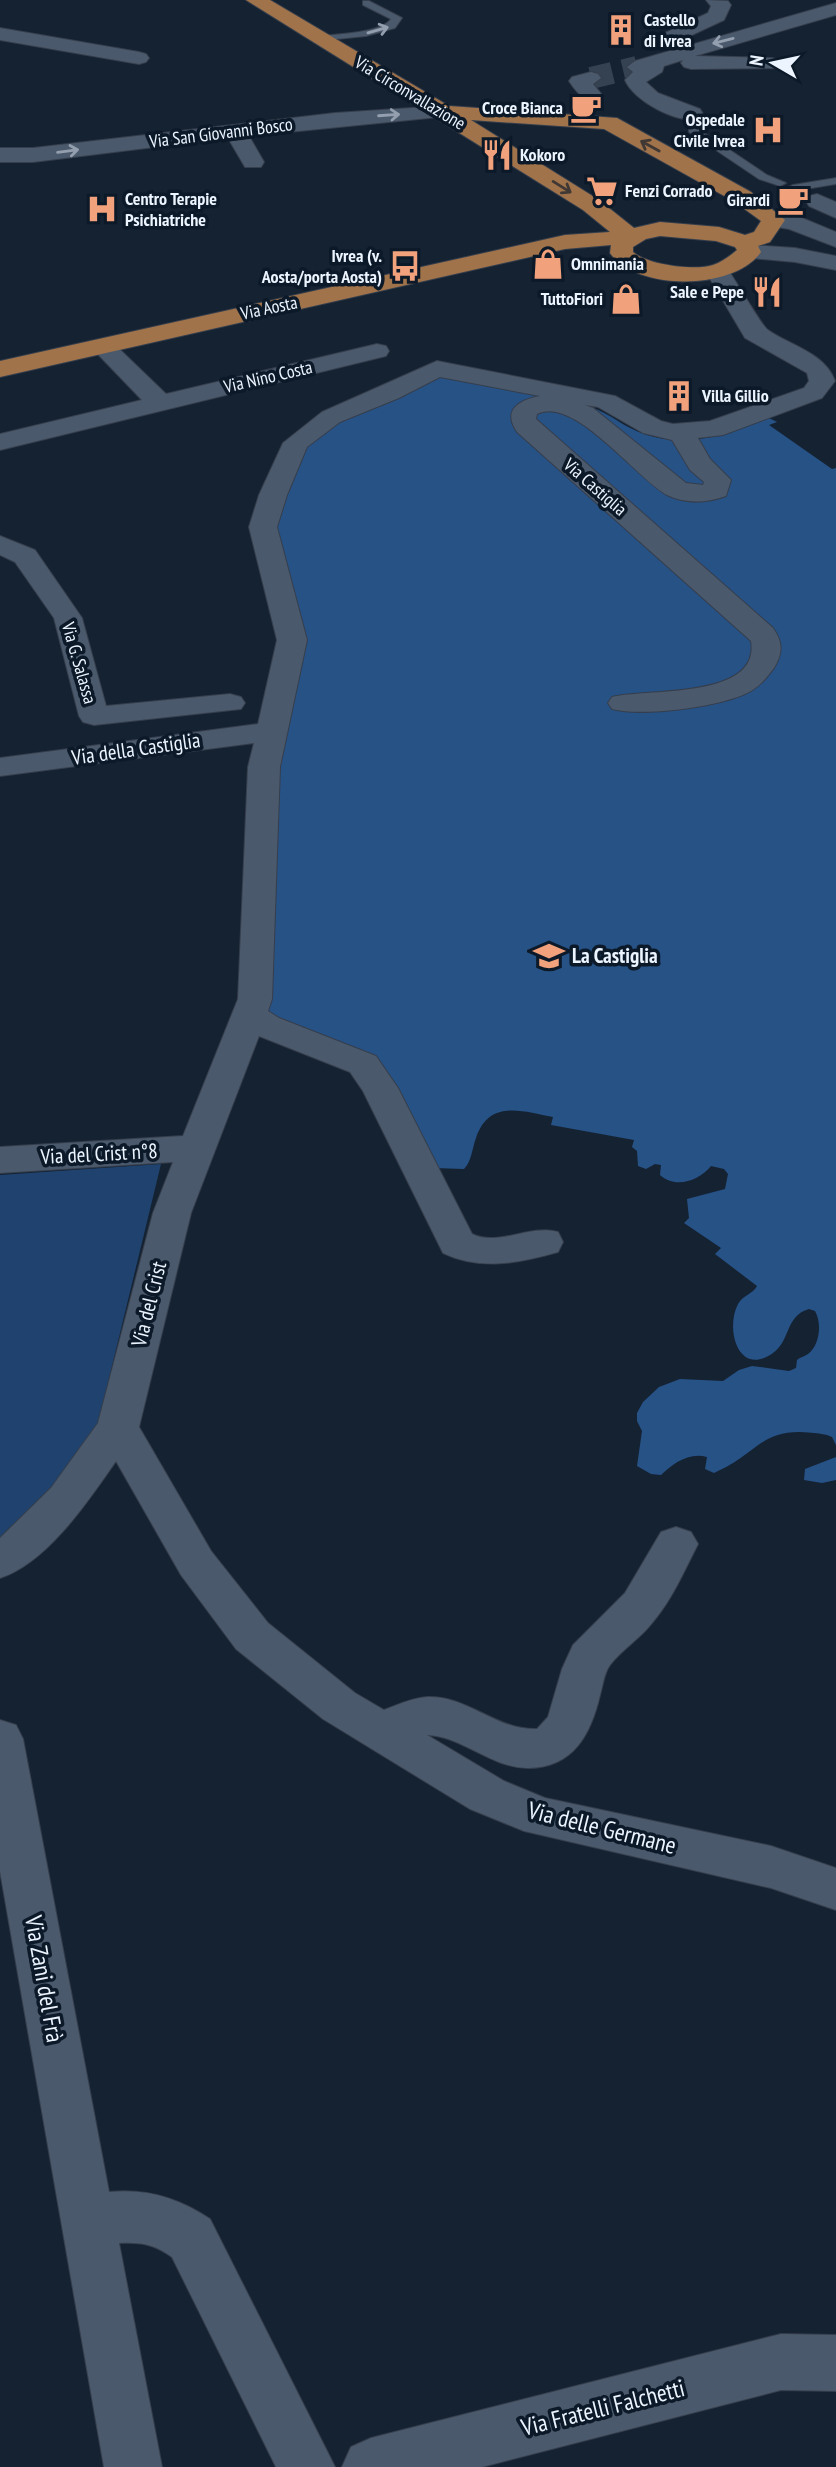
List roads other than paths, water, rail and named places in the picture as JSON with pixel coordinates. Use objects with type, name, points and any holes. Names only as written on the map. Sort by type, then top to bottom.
[{"type":"main road","name":"Via Circonvallazione","points":[[256,0],[591,205],[626,244],[626,260],[647,268],[691,274],[718,272]]},
{"type":"main road","points":[[442,112],[595,100],[609,123],[743,197],[774,220],[762,237],[718,272]]},
{"type":"main road","points":[[582,239],[602,226],[604,217]]},
{"type":"main road","points":[[626,244],[644,231],[677,229],[719,234],[747,247]]},
{"type":"main road","name":"Via Aosta","points":[[0,369],[582,239],[626,244]]},
{"type":"main road","name":"Via Aosta","points":[[539,249],[626,244]]},
{"type":"street","points":[[645,67],[645,55],[678,34],[717,16],[721,5],[716,0]]},
{"type":"street","points":[[693,122],[635,84],[645,67],[822,7]]},
{"type":"street","points":[[5,38],[139,58]]},
{"type":"street","points":[[645,67],[710,61],[772,64]]},
{"type":"street","name":"Via San Giovanni Bosco","points":[[0,155],[33,155],[335,119],[442,112]]},
{"type":"street","points":[[235,131],[253,162]]},
{"type":"street","points":[[774,220],[794,223],[836,240]]},
{"type":"street","points":[[747,247],[836,264]]},
{"type":"street","points":[[272,731],[292,640],[263,527],[273,495],[296,443],[331,417],[390,393],[437,369],[606,401],[652,427],[681,432],[714,429],[813,393],[822,382],[818,369],[754,333],[730,288],[718,272]]},
{"type":"street","points":[[102,346],[159,402]]},
{"type":"street","name":"Via Nino Costa","points":[[0,442],[377,351]]},
{"type":"street","name":"Via Castiglia","points":[[623,704],[717,695],[757,674],[768,643],[763,634],[526,426],[524,411],[535,404],[568,407],[584,413],[677,489],[702,495],[716,491],[718,480],[699,464],[681,432]]},
{"type":"street","name":"Via G. Salassa","points":[[0,544],[25,556],[68,618],[94,716],[230,703]]},
{"type":"street","name":"Via della Castiglia","points":[[0,767],[272,731]]},
{"type":"street","name":"Via del Crist","points":[[0,1561],[66,1500],[118,1426],[172,1213],[255,999],[264,767],[272,731]]},
{"type":"street","points":[[249,1014],[267,1026],[363,1064],[380,1088],[457,1243],[471,1252],[485,1253],[544,1242]]},
{"type":"street","name":"Via del Crist n°8","points":[[0,1160],[197,1148]]},
{"type":"street","name":"Via delle Germane","points":[[118,1426],[196,1563],[252,1636],[339,1706],[487,1794],[541,1817],[771,1867],[836,1889]]},
{"type":"street","points":[[383,1732],[408,1720],[430,1715],[502,1744],[542,1748],[561,1735],[576,1710],[582,1675],[590,1657],[637,1612],[676,1544]]},
{"type":"street","name":"Via Zani del Frà","points":[[0,1739],[133,2467]]},
{"type":"street","points":[[88,2220],[144,2217],[171,2222],[191,2238],[306,2467]]},
{"type":"street","name":"Via Fratelli Falchetti","points":[[371,2467],[781,2362],[836,2363]]},
{"type":"lane","points":[[321,39],[362,34],[391,26],[397,18],[366,3]]},
{"type":"lane","points":[[693,122],[763,177],[780,183]]},
{"type":"lane","points":[[793,188],[836,181]]},
{"type":"tunnel","points":[[591,78],[637,67]]},
{"type":"place","name":"Castello di Ivrea","points":[[621,30]]},
{"type":"place","name":"Croce Bianca","points":[[586,108]]},
{"type":"place","name":"Ospedale Civile Ivrea","points":[[768,130]]},
{"type":"place","name":"Kokoro","points":[[497,155]]},
{"type":"place","name":"Fenzi Corrado","points":[[602,191]]},
{"type":"place","name":"Girardi","points":[[793,200]]},
{"type":"place","name":"Centro Terapie Psichiatriche","points":[[102,209]]},
{"type":"place","name":"Omnimania","points":[[548,264]]},
{"type":"place","name":"Ivrea (v. Aosta/porta Aosta)","points":[[405,266]]},
{"type":"place","name":"Sale e Pepe","points":[[767,292]]},
{"type":"place","name":"TuttoFiori","points":[[626,299]]},
{"type":"place","name":"Villa Gillio","points":[[679,396]]},
{"type":"place","name":"La Castiglia","points":[[549,956]]}]
